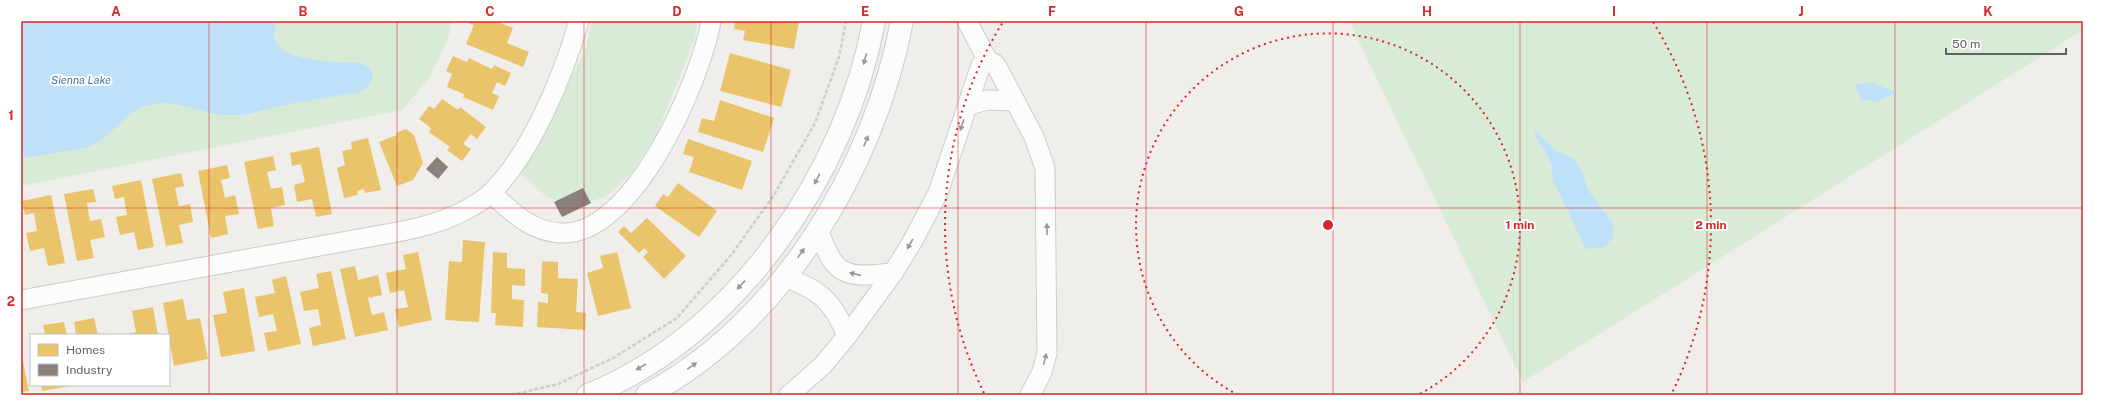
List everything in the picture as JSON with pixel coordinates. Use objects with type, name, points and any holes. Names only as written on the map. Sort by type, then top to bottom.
[{"type":"street","points":[[21,300],[418,228],[449,218],[464,211],[491,193],[518,157],[541,118],[569,50],[579,21]]},
{"type":"street","points":[[491,193],[517,217],[531,226],[546,231],[561,233],[577,232],[606,218],[640,179],[668,136],[696,74],[711,21]]},
{"type":"street","points":[[588,395],[634,372],[690,334],[718,310],[767,254],[790,224],[812,189],[831,152],[861,76],[874,21]]},
{"type":"street","points":[[647,395],[682,373],[725,340],[748,318],[785,277],[818,229],[852,172],[872,127],[888,81],[902,21]]},
{"type":"street","points":[[967,21],[988,61],[995,64],[1041,152],[1046,184],[1047,353],[1042,372],[1030,395]]},
{"type":"street","points":[[789,395],[823,365],[847,336],[893,273],[938,192],[969,105],[981,65],[988,61]]},
{"type":"street","points":[[969,105],[987,100],[1014,101]]},
{"type":"street","points":[[818,229],[831,260],[840,269],[852,274],[865,276],[893,273]]},
{"type":"street","points":[[785,277],[809,286],[820,293],[837,313],[847,336]]},
{"type":"path","points":[[511,395],[558,384],[613,358],[677,318],[732,254],[774,195],[804,143],[815,123],[839,57],[846,21]]},
{"type":"green space","points":[[21,21],[452,21],[448,38],[430,77],[402,110],[21,186]]},
{"type":"green space","points":[[592,21],[698,21],[695,39],[656,135],[631,174],[605,197],[574,206],[547,197],[518,171],[553,117],[586,47]]},
{"type":"green space","points":[[1349,21],[2083,21],[2083,30],[1523,382]]},
{"type":"water","name":"Sienna Lake","points":[[21,21],[278,21],[274,35],[278,45],[288,53],[318,60],[360,63],[370,69],[373,77],[369,85],[360,92],[294,103],[244,115],[219,115],[175,104],[161,103],[145,106],[131,113],[102,140],[87,147],[38,156],[21,157]]},
{"type":"water","points":[[1876,83],[1884,88],[1895,91],[1894,94],[1877,101],[1861,100],[1855,84]]},
{"type":"water","points":[[1535,130],[1556,151],[1573,158],[1581,170],[1588,190],[1613,223],[1613,237],[1605,247],[1586,249],[1553,180],[1552,166],[1535,135]]},
{"type":"building: Homes","points":[[469,21],[495,21],[513,28],[507,43],[529,52],[523,67],[466,44],[474,25],[468,23]]},
{"type":"building: Homes","points":[[735,21],[799,21],[794,49],[743,40],[745,31],[734,29]]},
{"type":"building: Homes","points":[[730,53],[791,70],[781,107],[720,91]]},
{"type":"building: Homes","points":[[453,56],[467,62],[469,58],[492,69],[494,65],[511,73],[505,86],[497,82],[492,93],[499,96],[493,110],[463,97],[464,94],[447,87],[452,74],[446,71]]},
{"type":"building: Homes","points":[[442,99],[458,110],[460,107],[486,127],[477,139],[471,134],[463,144],[471,149],[462,161],[447,150],[450,147],[429,132],[431,128],[419,119],[429,106],[434,109]]},
{"type":"building: Homes","points":[[720,100],[774,118],[763,152],[698,132],[702,118],[714,121]]},
{"type":"building: Homes","points":[[406,129],[414,135],[423,163],[413,180],[397,186],[379,142],[397,135],[396,133]]},
{"type":"building: Homes","points":[[368,138],[381,190],[365,193],[364,189],[357,191],[358,195],[344,198],[337,168],[345,165],[342,151],[352,149],[351,142]]},
{"type":"building: Homes","points":[[688,139],[752,161],[742,190],[689,172],[694,157],[683,154]]},
{"type":"building: Homes","points":[[319,147],[332,214],[316,217],[312,199],[297,202],[294,185],[305,182],[301,164],[292,166],[290,153]]},
{"type":"building: Homes","points":[[273,156],[276,170],[267,172],[271,189],[282,187],[285,205],[271,208],[274,226],[258,229],[244,162]]},
{"type":"building: Homes","points":[[227,165],[230,178],[221,180],[225,198],[235,195],[239,214],[225,216],[228,234],[211,238],[198,171]]},
{"type":"building: Homes","points":[[181,173],[184,186],[175,188],[179,206],[190,204],[193,222],[179,225],[183,243],[166,246],[152,179]]},
{"type":"building: Homes","points":[[141,180],[154,247],[138,250],[134,232],[120,235],[116,217],[127,215],[124,197],[115,199],[112,186]]},
{"type":"building: Homes","points":[[678,183],[717,211],[699,237],[655,206],[663,194],[668,197]]},
{"type":"building: Homes","points":[[93,189],[96,202],[87,203],[90,221],[101,219],[105,237],[90,240],[94,258],[77,261],[64,194]]},
{"type":"building: Homes","points":[[51,195],[65,263],[48,266],[44,248],[30,251],[26,233],[37,231],[34,213],[25,215],[22,201]]},
{"type":"building: Homes","points":[[647,218],[686,256],[664,279],[643,257],[648,252],[644,248],[639,253],[618,232],[624,226],[631,233]]},
{"type":"building: Homes","points":[[463,240],[485,242],[479,322],[445,320],[449,261],[462,262]]},
{"type":"building: Homes","points":[[418,252],[432,320],[399,327],[395,309],[408,307],[404,290],[390,293],[386,273],[406,269],[403,255]]},
{"type":"building: Homes","points":[[493,252],[507,253],[507,268],[525,269],[525,286],[512,285],[512,299],[524,300],[523,327],[495,325],[496,313],[491,313]]},
{"type":"building: Homes","points":[[617,252],[631,308],[598,316],[587,273],[603,268],[600,256]]},
{"type":"building: Homes","points":[[542,261],[558,262],[558,278],[578,279],[576,312],[586,313],[585,330],[537,327],[538,302],[548,303],[548,294],[541,293]]},
{"type":"building: Homes","points":[[355,266],[358,280],[378,275],[382,295],[368,298],[372,315],[384,312],[388,330],[355,337],[340,269]]},
{"type":"building: Homes","points":[[331,271],[346,339],[313,346],[309,328],[321,325],[318,309],[304,311],[300,292],[319,288],[316,274]]},
{"type":"building: Homes","points":[[286,276],[301,344],[268,351],[264,333],[277,331],[273,314],[259,317],[255,297],[275,293],[272,280]]},
{"type":"building: Homes","points":[[244,288],[255,351],[221,357],[213,315],[227,313],[223,292]]},
{"type":"building: Homes","points":[[183,299],[187,320],[200,318],[208,359],[174,366],[170,334],[168,334],[163,303]]},
{"type":"building: Homes","points":[[153,307],[158,334],[127,334],[136,332],[132,311]]},
{"type":"building: Homes","points":[[94,318],[98,334],[76,334],[74,322]]},
{"type":"building: Homes","points":[[64,322],[67,334],[45,334],[43,325]]},
{"type":"building: Homes","points":[[21,353],[29,391],[21,392]]},
{"type":"building: Homes","points":[[41,386],[69,386],[42,391]]},
{"type":"building: Industry","points":[[437,157],[448,167],[438,179],[426,169]]},
{"type":"building: Industry","points":[[583,188],[591,203],[562,217],[554,202]]}]
